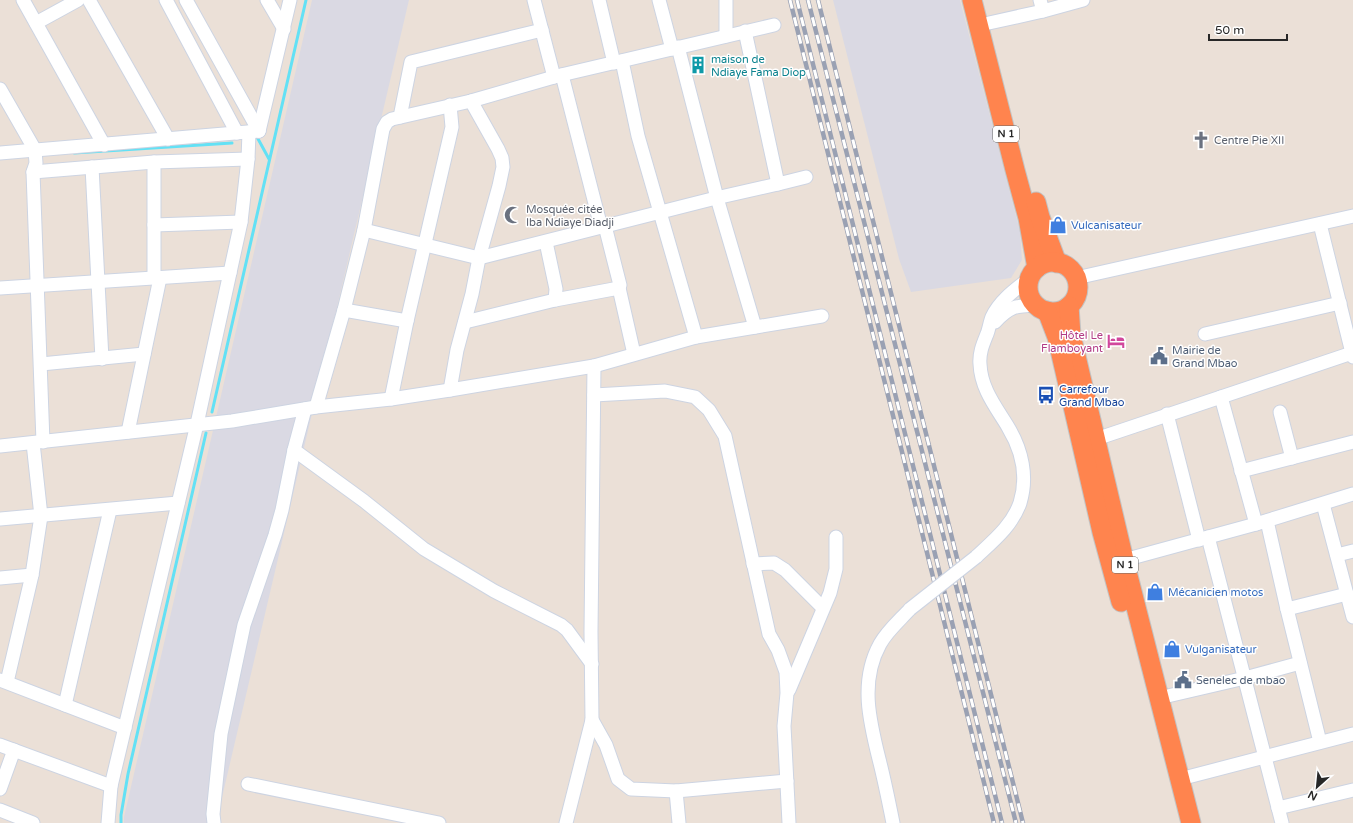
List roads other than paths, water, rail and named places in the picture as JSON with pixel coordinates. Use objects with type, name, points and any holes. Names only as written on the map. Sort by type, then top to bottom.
[{"type":"highway","name":"N 1","points":[[972,0],[1028,218],[1033,273],[1029,284],[1029,292],[1033,301],[1042,308],[1057,337],[1102,532],[1133,644],[1177,823]]},
{"type":"highway","name":"N 1","points":[[984,0],[1040,217],[1057,263]]},
{"type":"highway","points":[[1033,273],[1047,263],[1057,263],[1070,269],[1076,278]]},
{"type":"highway","name":"N 1","points":[[1076,278],[1078,284],[1076,296],[1070,306],[1071,335],[1124,560],[1191,823]]},
{"type":"highway","points":[[1042,308],[1059,311],[1070,306]]},
{"type":"street","points":[[23,0],[104,145]]},
{"type":"street","points":[[36,23],[78,0]]},
{"type":"street","points":[[89,0],[168,139]]},
{"type":"street","points":[[166,0],[249,132]]},
{"type":"street","points":[[186,0],[249,132]]},
{"type":"street","points":[[267,0],[284,29]]},
{"type":"street","points":[[108,823],[111,786],[197,424],[241,222],[248,159],[249,132],[284,29],[290,0]]},
{"type":"street","points":[[534,0],[620,285],[619,288],[634,354]]},
{"type":"street","points":[[599,0],[696,337]]},
{"type":"street","points":[[659,0],[675,48],[755,326]]},
{"type":"street","points":[[726,0],[726,36]]},
{"type":"street","points":[[990,23],[1042,5],[1083,0]]},
{"type":"street","points":[[214,823],[212,814],[220,734],[244,625],[279,522],[294,450],[311,408],[344,310],[364,230],[383,129],[387,122],[392,118],[471,101],[558,76],[774,25]]},
{"type":"street","points":[[400,117],[411,62],[542,30]]},
{"type":"street","points":[[745,31],[778,184]]},
{"type":"street","points":[[0,89],[35,160],[37,285],[41,364],[38,442],[41,516],[32,575],[4,681],[125,728]]},
{"type":"street","points":[[450,390],[455,358],[465,322],[479,258],[500,186],[503,167],[502,158],[498,149],[471,101]]},
{"type":"street","points":[[391,399],[424,244],[452,127],[450,106]]},
{"type":"street","points":[[35,160],[104,145],[249,132]]},
{"type":"street","points":[[0,153],[35,160],[92,167],[154,162],[248,159]]},
{"type":"street","points":[[128,432],[144,354],[157,278],[154,225],[154,162]]},
{"type":"street","points":[[92,167],[102,359]]},
{"type":"street","points":[[364,230],[479,258],[806,176]]},
{"type":"street","points":[[1076,278],[1353,216]]},
{"type":"street","points":[[154,225],[241,222]]},
{"type":"street","points":[[1096,439],[1166,414],[1352,355],[1320,224]]},
{"type":"street","points":[[546,242],[556,290],[555,300]]},
{"type":"street","points":[[0,288],[230,273]]},
{"type":"street","points":[[893,823],[871,726],[868,704],[868,686],[872,664],[880,643],[895,625],[910,609],[976,557],[999,536],[1009,523],[1020,504],[1024,485],[1023,469],[1019,450],[1008,427],[987,393],[980,364],[981,352],[992,317],[999,306],[1012,292],[1033,273]]},
{"type":"street","points":[[465,322],[555,300],[619,288]]},
{"type":"street","points":[[1205,334],[1340,304]]},
{"type":"street","points":[[989,330],[1009,309],[1018,306],[1042,308]]},
{"type":"street","points":[[344,310],[407,320]]},
{"type":"street","points":[[0,446],[232,421],[311,408],[391,399],[450,390],[594,366],[696,337],[822,316]]},
{"type":"street","points":[[41,364],[144,354]]},
{"type":"street","points":[[566,823],[592,720],[591,632],[594,366]]},
{"type":"street","points":[[594,395],[665,391],[695,397],[709,410],[725,436],[769,634],[778,650],[786,672],[787,693],[784,726],[789,823]]},
{"type":"street","points":[[1221,397],[1241,471],[1261,522],[1287,609],[1320,742]]},
{"type":"street","points":[[1280,412],[1292,458]]},
{"type":"street","points":[[1166,414],[1245,678],[1282,823]]},
{"type":"street","points":[[1241,471],[1353,442]]},
{"type":"street","points":[[294,450],[364,501],[424,549],[494,590],[561,625],[567,630],[592,664]]},
{"type":"street","points":[[1124,560],[1261,522],[1353,494]]},
{"type":"street","points":[[0,519],[178,503]]},
{"type":"street","points":[[1323,504],[1352,613]]},
{"type":"street","points":[[64,705],[110,510]]},
{"type":"street","points":[[787,693],[830,593],[836,569],[836,537]]},
{"type":"street","points":[[1337,555],[1353,551]]},
{"type":"street","points":[[753,564],[774,563],[785,570],[823,608]]},
{"type":"street","points":[[0,578],[32,575]]},
{"type":"street","points":[[1287,609],[1347,594]]},
{"type":"street","points":[[567,630],[591,632]]},
{"type":"street","points":[[1159,698],[1245,678],[1300,663]]},
{"type":"street","points":[[592,720],[606,745],[618,779],[631,789],[676,792],[787,781]]},
{"type":"street","points":[[1180,779],[1353,734]]},
{"type":"street","points":[[0,745],[111,786]]},
{"type":"street","points":[[0,789],[14,750]]},
{"type":"street","points":[[248,784],[438,823]]},
{"type":"street","points":[[1278,808],[1353,790]]},
{"type":"street","points":[[676,792],[679,823]]},
{"type":"street","points":[[0,810],[33,823]]},
{"type":"waterway","points":[[212,412],[306,0]]},
{"type":"waterway","points":[[257,137],[269,159]]},
{"type":"waterway","points":[[74,153],[232,143]]},
{"type":"waterway","points":[[121,823],[128,774],[206,433]]},
{"type":"railway","points":[[790,0],[994,823]]},
{"type":"railway","points":[[797,0],[1002,823]]},
{"type":"railway","points":[[808,0],[1016,823]]},
{"type":"railway","points":[[818,0],[1023,823]]},
{"type":"place","name":"maison de Ndiaye Fama Diop","points":[[698,65]]},
{"type":"place","name":"Centre Pie XII","points":[[1201,140]]},
{"type":"place","name":"Mosquée citée Iba Ndiaye Diadji","points":[[513,215]]},
{"type":"place","name":"Vulcanisateur","points":[[1058,225]]},
{"type":"place","name":"Hôtel Le Flamboyant","points":[[1116,341]]},
{"type":"place","name":"Mairie de Grand Mbao","points":[[1159,356]]},
{"type":"place","name":"Carrefour Grand Mbao","points":[[1046,395]]},
{"type":"place","name":"Mécanicien motos","points":[[1155,592]]},
{"type":"place","name":"Vulganisateur","points":[[1172,649]]},
{"type":"place","name":"Senelec de mbao","points":[[1183,680]]}]
